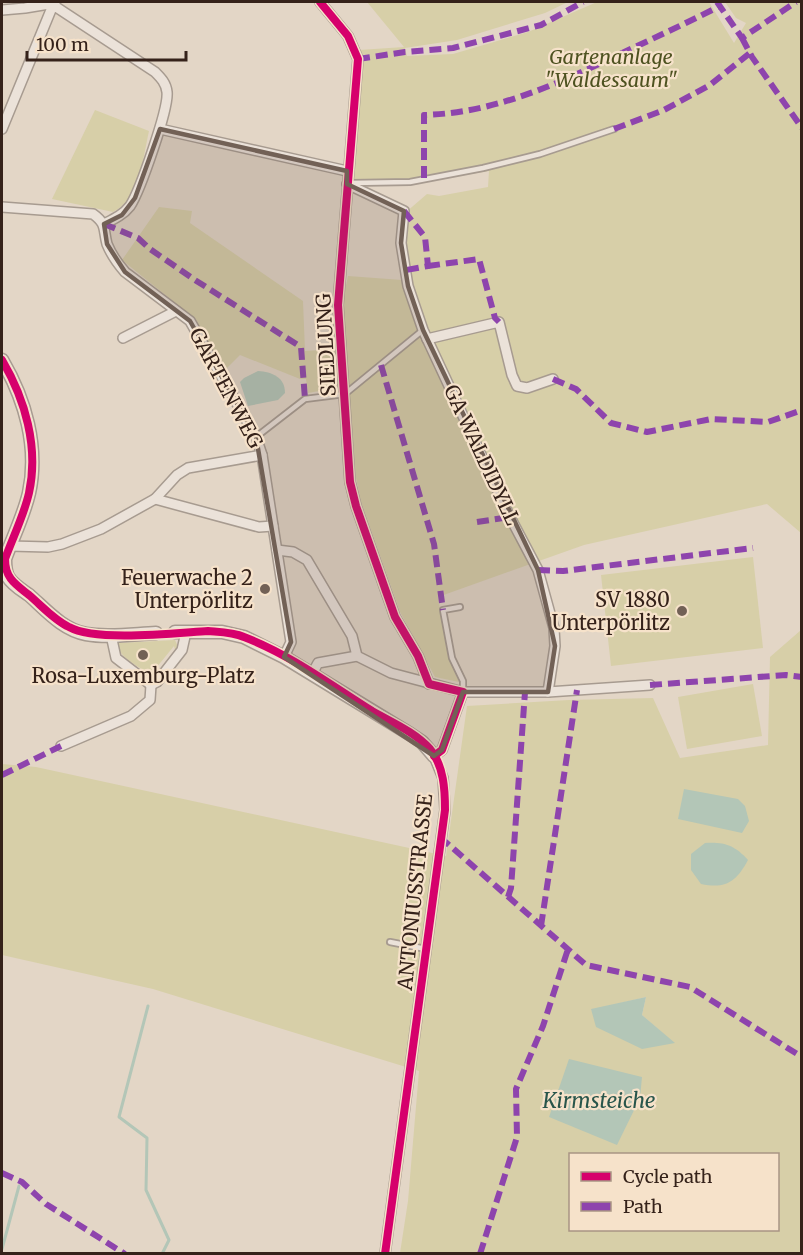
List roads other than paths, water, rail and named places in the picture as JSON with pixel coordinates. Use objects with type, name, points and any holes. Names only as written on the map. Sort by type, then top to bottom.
[{"type":"street","name":"SIEDLUNG","points":[[320,2],[348,36],[358,59],[347,171],[338,305],[350,482],[356,506],[395,617],[418,656],[429,684]]},
{"type":"street","points":[[2,10],[55,3],[155,72],[162,78],[167,94],[160,129],[135,198],[122,215],[104,224],[93,214],[2,207]]},
{"type":"street","points":[[2,129],[55,3]]},
{"type":"street","points":[[160,129],[347,171]]},
{"type":"street","name":"GA WALDIDYLL","points":[[347,183],[404,211],[401,243],[408,286],[425,335],[510,517],[538,570],[554,628],[555,646],[548,692]]},
{"type":"street","name":"GARTENWEG","points":[[104,224],[107,244],[125,272],[190,321],[256,437],[262,455],[291,642],[284,657]]},
{"type":"street","points":[[123,338],[176,311]]},
{"type":"street","points":[[425,335],[499,322],[512,375],[517,386],[527,388],[553,379]]},
{"type":"street","points":[[2,360],[21,400],[31,438],[32,473],[29,494],[3,569],[13,583],[68,627],[86,634],[208,631],[244,637],[284,657]]},
{"type":"street","points":[[10,546],[48,547],[62,544],[101,529],[155,499],[177,475],[188,468],[262,455]]},
{"type":"street","points":[[155,499],[259,527],[273,526]]},
{"type":"street","points":[[276,550],[293,552],[307,560],[352,636],[357,656]]},
{"type":"street","points":[[151,685],[157,682],[182,650],[181,632]]},
{"type":"street","points":[[111,635],[116,658],[151,685]]},
{"type":"street","points":[[312,674],[318,663],[357,656],[391,673],[463,692],[548,692],[650,685]]},
{"type":"street","name":"ANTONIUSSTRASSE","points":[[284,657],[422,742],[434,756],[442,778],[445,810],[385,1254]]},
{"type":"street","points":[[61,746],[131,716],[150,700],[151,685]]},
{"type":"street","points":[[434,756],[442,750],[463,692]]},
{"type":"lane","points":[[347,183],[410,182],[483,168],[540,154],[614,129]]},
{"type":"lane","points":[[256,437],[305,399],[345,394],[425,335]]},
{"type":"lane","points":[[460,607],[443,610],[452,658],[463,681],[463,692]]},
{"type":"lane","points":[[390,942],[426,949]]},
{"type":"water","points":[[258,371],[277,376],[283,383],[285,393],[278,400],[248,406],[240,382]]},
{"type":"water","points":[[684,789],[738,799],[745,806],[749,821],[742,833],[678,819]]},
{"type":"water","points":[[705,843],[729,846],[748,860],[739,874],[729,882],[717,885],[701,884],[691,870],[691,854]]},
{"type":"water","name":"Kirmsteiche","points":[[646,997],[642,1015],[675,1043],[642,1049],[596,1027],[591,1009]]},
{"type":"water","name":"Kirmsteiche","points":[[569,1059],[642,1077],[640,1098],[617,1145],[549,1117]]},
{"type":"waterway","points":[[148,1006],[119,1117],[147,1138],[146,1190],[169,1240],[162,1254]]},
{"type":"waterway","points":[[2,1249],[19,1186]]},
{"type":"place","name":"Feuerwache 2 Unterpörlitz","points":[[265,589]]},
{"type":"place","name":"SV 1880 Unterpörlitz","points":[[682,611]]},
{"type":"place","name":"Rosa-Luxemburg-Platz","points":[[143,655]]},
{"type":"park label","name":"Gartenanlage \"Waldessaum\"","points":[[611,68]]}]
